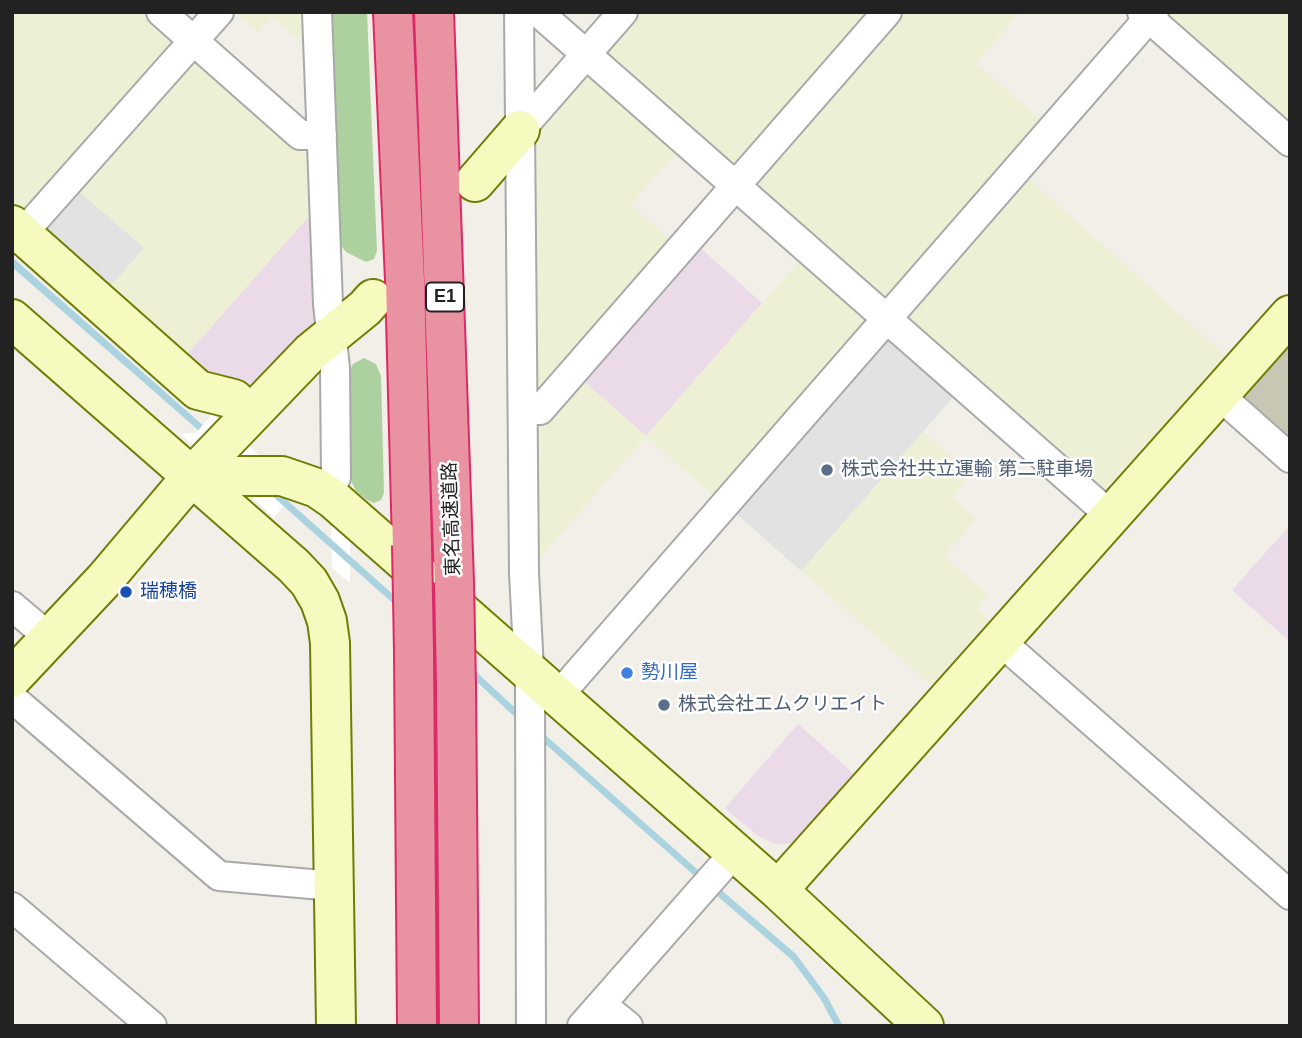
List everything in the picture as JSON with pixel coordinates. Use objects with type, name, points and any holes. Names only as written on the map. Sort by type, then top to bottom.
[{"type":"highway","name":"E1","points":[[393,12],[405,280],[412,545],[417,1026]]},
{"type":"highway","name":"東名高速道路","points":[[435,12],[454,582],[459,1026]]},
{"type":"street","points":[[161,12],[300,135],[322,135]]},
{"type":"street","points":[[219,12],[17,230],[198,390],[234,399],[222,452],[294,566],[309,582],[320,601],[327,621],[330,643],[336,1026]]},
{"type":"street","points":[[317,12],[328,304],[335,368],[336,478],[325,494]]},
{"type":"street","points":[[519,12],[524,573],[539,686],[530,731],[531,1026]]},
{"type":"street","points":[[538,12],[1111,516]]},
{"type":"street","points":[[475,182],[623,12]]},
{"type":"street","points":[[523,410],[540,410],[887,12]]},
{"type":"street","points":[[539,686],[887,319],[1148,14],[1290,142]]},
{"type":"street","points":[[12,677],[222,452],[311,352],[373,299]]},
{"type":"street","points":[[778,890],[1290,315]]},
{"type":"street","points":[[12,318],[222,452],[299,480],[325,494],[539,686],[722,868],[778,890],[906,1020]]},
{"type":"street","points":[[1219,395],[1290,458]]},
{"type":"street","points":[[12,606],[50,638]]},
{"type":"street","points":[[1000,641],[1290,895]]},
{"type":"street","points":[[12,698],[219,876],[334,886]]},
{"type":"street","points":[[582,1026],[722,868]]},
{"type":"street","points":[[12,907],[152,1026]]},
{"type":"street","points":[[602,1005],[628,1026]]},
{"type":"shaded area","points":[[12,12],[147,12],[177,38],[177,46],[29,214],[12,209]]},
{"type":"shaded area","points":[[234,12],[308,12],[310,50],[273,17],[258,33]]},
{"type":"shaded area","points":[[634,12],[875,12],[740,168],[729,169],[603,58],[603,48]]},
{"type":"shaded area","points":[[899,12],[1020,12],[976,63],[1047,125],[882,303],[753,190],[753,180]]},
{"type":"shaded area","points":[[1164,12],[1290,12],[1290,131],[1165,21]]},
{"type":"shaded area","points":[[198,57],[314,159],[315,209],[183,359],[106,291],[75,188],[191,58]]},
{"type":"shaded area","points":[[582,72],[592,72],[680,149],[631,205],[674,243],[539,399],[532,396],[529,144],[536,125]]},
{"type":"shaded area","points":[[1023,173],[1232,361],[1112,496],[1102,496],[903,322]]},
{"type":"shaded area","points":[[75,188],[144,248],[106,291],[43,236],[42,226]]},
{"type":"shaded area","points":[[315,209],[320,325],[251,389],[221,384],[183,359]]},
{"type":"shaded area","points":[[696,244],[762,303],[646,436],[579,377]]},
{"type":"shaded area","points":[[803,257],[870,316],[871,326],[718,500],[646,436]]},
{"type":"shaded area","points":[[1290,334],[1290,446],[1239,401]]},
{"type":"shaded area","name":"株式会社共立運輸 第二駐車場","points":[[881,335],[892,335],[957,393],[801,571],[731,509]]},
{"type":"shaded area","points":[[579,377],[646,436],[533,566],[532,444],[539,425]]},
{"type":"shaded area","points":[[923,432],[971,474],[952,497],[977,519],[944,556],[988,595],[977,609],[996,626],[938,691],[801,571]]},
{"type":"shaded area","points":[[1290,525],[1290,642],[1232,590]]},
{"type":"shaded area","points":[[798,724],[860,779],[795,843],[776,844],[758,836],[725,808]]},
{"type":"green space","points":[[330,12],[367,12],[377,251],[374,259],[366,262],[346,252],[337,233]]},
{"type":"green space","points":[[364,358],[376,364],[381,376],[384,493],[381,500],[374,503],[356,491],[348,474],[347,376],[353,364]]},
{"type":"water","points":[[12,257],[282,495],[278,500],[12,267]]},
{"type":"pier","points":[[212,414],[298,490],[274,517],[181,434],[196,433]]},
{"type":"pier","points":[[331,522],[350,538],[350,583],[332,568]]},
{"type":"waterway","points":[[274,493],[401,606]]},
{"type":"waterway","points":[[468,669],[521,718]]},
{"type":"waterway","points":[[538,733],[702,878]]},
{"type":"waterway","points":[[711,886],[794,957],[824,998],[839,1026]]},
{"type":"place","name":"株式会社共立運輸 第二駐車場","points":[[827,470]]},
{"type":"place","name":"瑞穂橋","points":[[126,592]]},
{"type":"place","name":"勢川屋","points":[[627,673]]},
{"type":"place","name":"株式会社エムクリエイト","points":[[664,705]]}]
